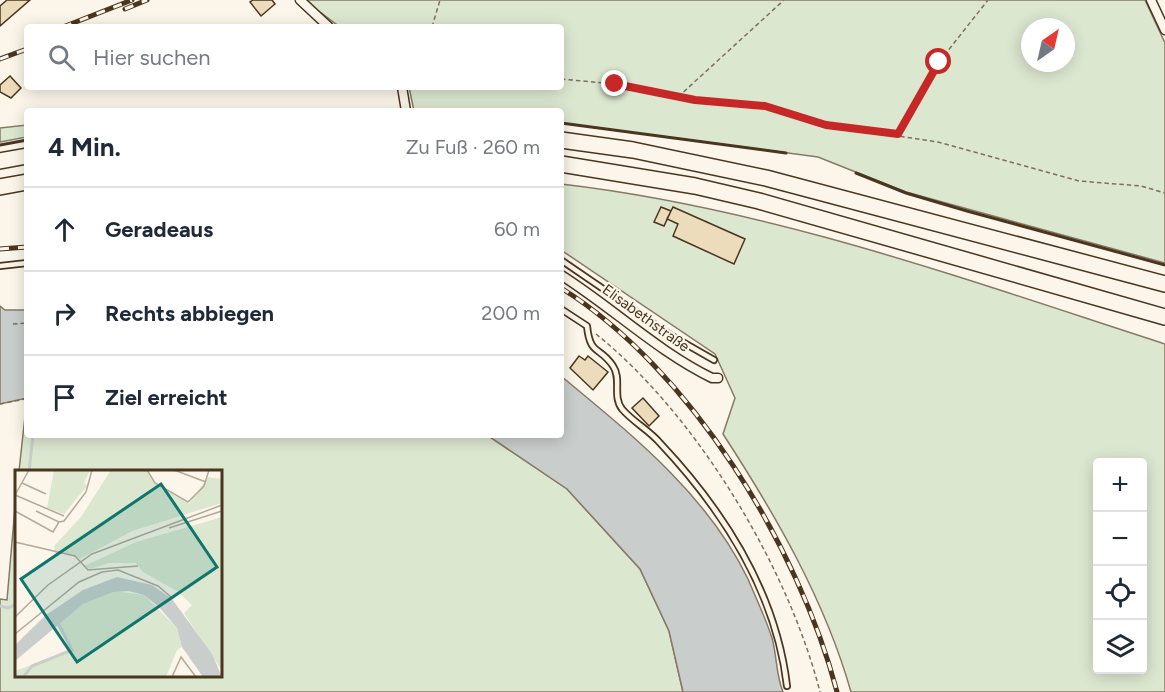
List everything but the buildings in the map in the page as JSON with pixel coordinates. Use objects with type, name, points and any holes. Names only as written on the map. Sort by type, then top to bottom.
[{"type":"highway","points":[[564,140],[633,150],[755,176],[982,238],[1165,284]]},
{"type":"highway","points":[[0,161],[24,157]]},
{"type":"highway","points":[[564,164],[695,186],[759,201],[1165,317]]},
{"type":"highway","points":[[0,187],[24,183]]},
{"type":"highway","points":[[982,238],[1165,293]]},
{"type":"highway","points":[[1109,301],[1165,325]]},
{"type":"street","points":[[300,0],[326,24]]},
{"type":"street","points":[[1151,0],[1165,30]]},
{"type":"street","points":[[402,90],[406,108]]},
{"type":"street","name":"Elisabethstraße","points":[[564,277],[605,305],[671,356],[712,378],[718,378]]},
{"type":"lane","points":[[564,262],[672,336],[714,360]]},
{"type":"lane","points":[[0,266],[24,263]]},
{"type":"lane","points":[[564,311],[587,326],[590,345],[613,365],[616,374],[616,397],[621,408],[658,440],[687,473],[730,532],[752,569],[778,637],[788,686]]},
{"type":"path","points":[[433,24],[440,0]]},
{"type":"path","points":[[677,98],[784,0]]},
{"type":"path","points":[[898,134],[939,62],[988,0]]},
{"type":"path","points":[[564,79],[615,84],[677,98],[765,106],[826,125],[898,134],[1079,181],[1141,186],[1165,193]]},
{"type":"path","points":[[13,324],[24,323]]},
{"type":"path","points":[[587,326],[642,377],[678,418],[732,496],[787,594],[820,692]]},
{"type":"path","points":[[0,404],[24,399]]},
{"type":"green space","points":[[304,0],[1145,0],[1165,43],[1165,263],[906,192],[818,157],[564,123],[564,108],[413,108],[410,90],[564,90],[564,24],[336,24]]},
{"type":"green space","points":[[24,125],[24,138],[0,142],[0,128]]},
{"type":"green space","points":[[564,184],[639,195],[791,228],[942,272],[1165,344],[1165,692],[851,692],[827,624],[797,558],[723,434],[735,398],[715,354],[564,252]]},
{"type":"green space","points":[[24,425],[24,438],[491,438],[567,489],[640,569],[669,631],[683,692],[0,692],[0,599],[7,600],[15,508],[15,677],[222,677],[222,470],[19,470]]},
{"type":"shaded area","points":[[0,306],[5,310],[24,310],[24,399],[0,404]]},
{"type":"shaded area","points":[[564,379],[666,468],[690,493],[731,548],[748,579],[772,638],[783,692],[683,692],[669,631],[640,569],[567,489],[491,438],[564,438]]},
{"type":"waterway","points":[[29,470],[33,438]]},
{"type":"waterway","points":[[0,606],[8,608],[15,605]]},
{"type":"railway","points":[[71,24],[132,0]]},
{"type":"railway","points":[[125,9],[147,0]]},
{"type":"railway","points":[[0,59],[24,50]]},
{"type":"railway","points":[[0,249],[24,247]]},
{"type":"railway","points":[[564,290],[608,322],[653,364],[695,413],[733,466],[767,522],[796,579],[820,636],[837,692]]},
{"type":"wall","points":[[564,123],[786,153]]},
{"type":"wall","points":[[0,145],[24,141]]},
{"type":"wall","points":[[856,173],[906,193],[1165,265]]},
{"type":"route","points":[[615,84],[677,98],[765,106],[826,125],[898,134],[939,62]]}]
